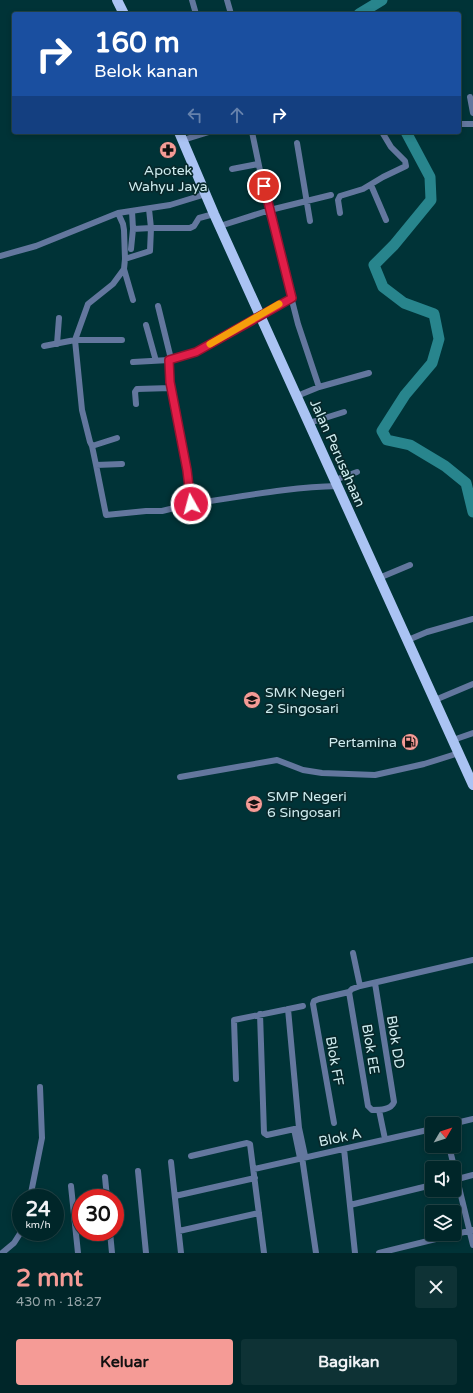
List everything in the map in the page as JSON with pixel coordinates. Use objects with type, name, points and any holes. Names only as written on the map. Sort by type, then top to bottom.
[{"type":"main road","points":[[117,0],[123,12]]},
{"type":"main road","name":"Jalan Perusahaan","points":[[181,136],[214,214],[473,785]]},
{"type":"street","points":[[192,0],[195,12]]},
{"type":"street","points":[[227,0],[230,12]]},
{"type":"street","points":[[470,97],[473,113]]},
{"type":"street","points":[[461,124],[473,124]]},
{"type":"street","points":[[181,136],[195,134]]},
{"type":"street","points":[[252,134],[258,164],[304,345],[319,387]]},
{"type":"street","points":[[340,213],[338,200],[339,196],[363,190],[383,177],[404,168],[406,165],[406,162],[387,142],[383,134]]},
{"type":"street","points":[[297,143],[304,177],[306,201],[310,221]]},
{"type":"street","points":[[232,169],[258,164]]},
{"type":"street","points":[[371,184],[386,220]]},
{"type":"street","points":[[0,256],[36,246],[118,213],[170,205],[206,194]]},
{"type":"street","points":[[220,226],[270,210],[331,195]]},
{"type":"street","points":[[125,259],[150,251],[151,228],[149,209]]},
{"type":"street","points":[[131,250],[133,229],[132,211]]},
{"type":"street","points":[[118,213],[124,227],[124,269],[133,300]]},
{"type":"street","points":[[133,229],[190,228],[194,226],[199,218],[214,214]]},
{"type":"street","points":[[124,269],[113,284],[88,304],[75,340],[82,410],[86,431],[92,446],[106,515],[162,511],[191,504],[337,483],[357,472]]},
{"type":"street","points":[[133,362],[170,360],[196,352],[260,314],[292,298]]},
{"type":"street","points":[[158,306],[170,360],[169,373],[171,388],[187,470],[191,504]]},
{"type":"street","points":[[57,344],[59,318]]},
{"type":"street","points":[[146,325],[156,361]]},
{"type":"street","points":[[44,346],[75,340],[122,340]]},
{"type":"street","points":[[297,396],[319,387],[369,373]]},
{"type":"street","points":[[136,404],[135,392],[137,389],[171,388]]},
{"type":"street","points":[[309,423],[344,412]]},
{"type":"street","points":[[92,446],[117,438]]},
{"type":"street","points":[[96,465],[122,464]]},
{"type":"street","points":[[379,578],[410,565]]},
{"type":"street","points":[[408,640],[446,626],[473,619]]},
{"type":"street","points":[[435,700],[473,684]]},
{"type":"street","points":[[453,740],[473,733]]},
{"type":"street","points":[[180,777],[277,760],[302,770],[322,773],[375,775],[459,753]]},
{"type":"street","points":[[353,953],[360,986]]},
{"type":"street","points":[[349,992],[360,986],[473,960]]},
{"type":"street","name":"Blok DD","points":[[374,983],[394,1102],[389,1108],[379,1110]]},
{"type":"street","name":"Blok FF","points":[[334,1123],[313,1004],[314,1001],[318,999],[349,992]]},
{"type":"street","name":"Blok EE","points":[[349,992],[369,1108],[372,1110],[379,1110]]},
{"type":"street","points":[[236,1079],[233,1021],[235,1019],[303,1006]]},
{"type":"street","points":[[288,1009],[296,1129],[302,1157],[316,1253]]},
{"type":"street","points":[[260,1014],[264,1133],[268,1136],[296,1129]]},
{"type":"street","points":[[32,1189],[42,1138],[40,1087]]},
{"type":"street","points":[[379,1110],[385,1139]]},
{"type":"street","points":[[461,1122],[473,1119]]},
{"type":"street","name":"Blok A","points":[[254,1169],[425,1130]]},
{"type":"street","points":[[191,1156],[248,1143],[251,1146],[264,1253]]},
{"type":"street","points":[[344,1148],[355,1253]]},
{"type":"street","points":[[171,1162],[181,1253]]},
{"type":"street","points":[[138,1172],[146,1253]]},
{"type":"street","points":[[461,1178],[473,1175]]},
{"type":"street","points":[[105,1177],[106,1189]]},
{"type":"street","points":[[175,1196],[255,1178]]},
{"type":"street","points":[[71,1186],[78,1253]]},
{"type":"street","points":[[350,1205],[425,1187]]},
{"type":"street","points":[[461,1196],[471,1231],[473,1245]]},
{"type":"street","points":[[179,1231],[259,1214]]},
{"type":"street","points":[[379,1253],[471,1231]]},
{"type":"street","points":[[2,1253],[15,1241]]},
{"type":"street","points":[[111,1241],[112,1253]]},
{"type":"waterway","points":[[362,12],[382,0]]},
{"type":"waterway","points":[[407,134],[430,177],[431,200],[394,245],[374,265],[383,287],[404,303],[434,314],[439,339],[432,363],[405,395],[382,431],[387,440],[410,445],[445,466],[466,483],[473,512]]},
{"type":"slow traffic","points":[[210,344],[279,304]]},
{"type":"place","name":"Apotek Wahyu Jaya","points":[[168,150]]},
{"type":"place","name":"SMK Negeri 2 Singosari","points":[[252,700]]},
{"type":"place","name":"Pertamina","points":[[410,742]]},
{"type":"place","name":"SMP Negeri 6 Singosari","points":[[254,804]]},
{"type":"route","points":[[191,504],[187,470],[170,382],[169,360],[196,352],[292,298],[266,199],[264,186]]}]
